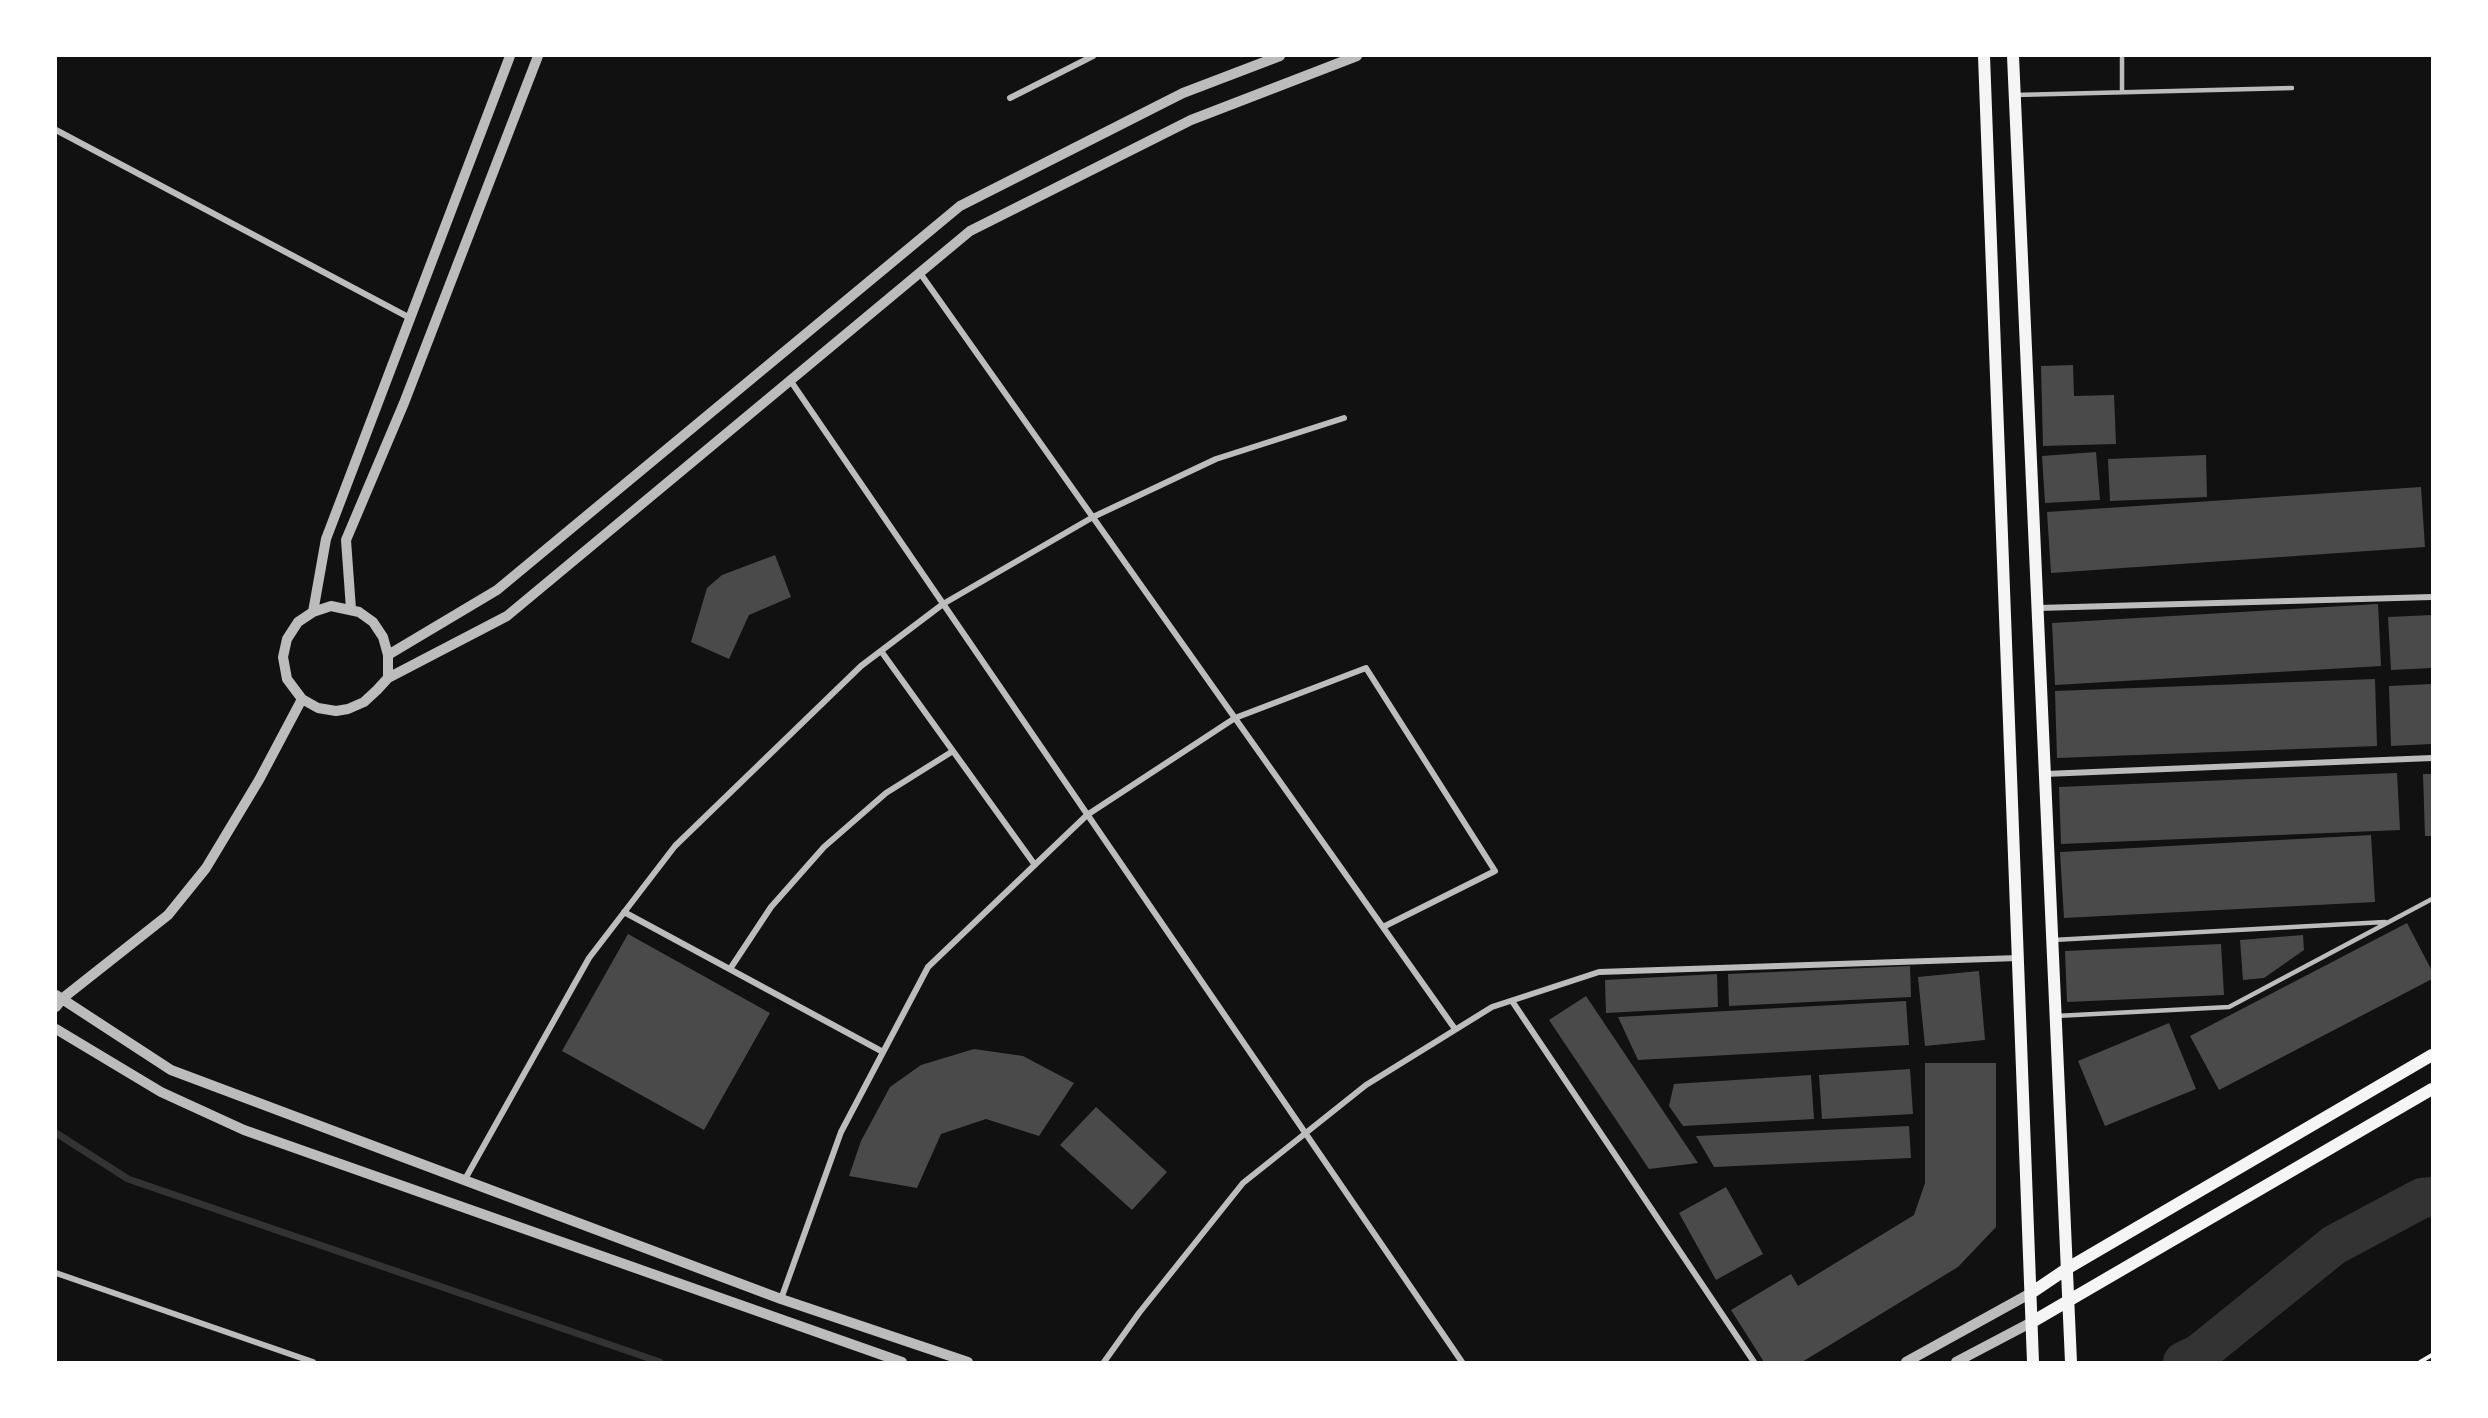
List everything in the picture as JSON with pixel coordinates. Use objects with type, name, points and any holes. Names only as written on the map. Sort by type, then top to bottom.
[{"type":"main road","points":[[1984,56],[2033,1362]]},
{"type":"main road","points":[[2013,56],[2072,1362]]},
{"type":"main road","points":[[2031,1293],[2068,1268],[2433,1055]]},
{"type":"main road","points":[[2032,1322],[2433,1089]]},
{"type":"street","points":[[313,612],[326,539],[510,56]]},
{"type":"street","points":[[351,609],[346,540],[404,403],[538,56]]},
{"type":"street","points":[[1010,98],[1093,56]]},
{"type":"street","points":[[388,655],[497,590],[960,206],[1183,93],[1280,56]]},
{"type":"street","points":[[388,678],[388,655],[383,637],[373,622],[359,612],[330,606],[313,612],[298,622],[287,639],[283,657],[287,679],[302,699],[318,708],[336,711],[364,702],[388,678],[507,616],[970,231],[1191,120],[1357,56]]},
{"type":"street","points":[[56,130],[410,318]]},
{"type":"street","points":[[920,273],[1455,1029]]},
{"type":"street","points":[[790,380],[1462,1362]]},
{"type":"street","points":[[464,1181],[589,958],[624,912],[675,846],[861,666],[943,604],[1092,517],[1216,459],[1344,418]]},
{"type":"street","points":[[2037,608],[2433,597]]},
{"type":"street","points":[[881,651],[1035,865]]},
{"type":"street","points":[[781,1299],[841,1132],[928,967],[1087,814],[1235,718],[1366,668],[1495,871],[1383,927]]},
{"type":"street","points":[[302,699],[259,780],[206,868],[168,915],[58,1000],[171,1070],[781,1299],[968,1362]]},
{"type":"street","points":[[730,969],[771,907],[824,847],[886,793],[954,751]]},
{"type":"street","points":[[2045,774],[2433,758]]},
{"type":"street","points":[[624,912],[883,1052]]},
{"type":"street","points":[[1104,1362],[1139,1313],[1243,1183],[1366,1085],[1491,1007],[1599,972],[2018,958]]},
{"type":"street","points":[[1512,1000],[1754,1362]]},
{"type":"street","points":[[56,1029],[161,1092],[243,1130],[902,1362]]},
{"type":"street","points":[[56,1273],[313,1362]]},
{"type":"street","points":[[1906,1362],[2031,1293]]},
{"type":"street","points":[[1956,1362],[2032,1322]]},
{"type":"lane","points":[[2122,56],[2122,92]]},
{"type":"lane","points":[[2015,95],[2292,88]]},
{"type":"lane","points":[[2056,1016],[2229,1007],[2433,899]]},
{"type":"lane","points":[[2053,940],[2390,922]]},
{"type":"path","points":[[2420,1362],[2433,1355]]},
{"type":"building","points":[[2073,365],[2074,396],[2114,395],[2116,444],[2043,446],[2041,366]]},
{"type":"building","points":[[2096,452],[2100,500],[2045,503],[2042,456]]},
{"type":"building","points":[[2206,455],[2207,497],[2110,501],[2108,459]]},
{"type":"building","points":[[2421,487],[2425,547],[2051,573],[2047,512]]},
{"type":"building","points":[[775,555],[791,597],[749,615],[729,659],[691,642],[707,588],[722,575]]},
{"type":"building","points":[[2378,604],[2381,666],[2055,685],[2052,623]]},
{"type":"building","points":[[2432,615],[2432,668],[2391,670],[2388,617]]},
{"type":"building","points":[[2375,679],[2377,746],[2057,758],[2055,691]]},
{"type":"building","points":[[2432,684],[2432,744],[2391,746],[2389,686]]},
{"type":"building","points":[[2397,773],[2400,830],[2061,844],[2059,787]]},
{"type":"building","points":[[2423,774],[2432,774],[2432,836],[2425,836]]},
{"type":"building","points":[[2371,835],[2375,902],[2064,918],[2060,852]]},
{"type":"building","points":[[2407,923],[2432,971],[2432,979],[2219,1090],[2190,1036]]},
{"type":"building","points":[[628,934],[770,1013],[704,1130],[562,1051]]},
{"type":"building","points":[[2303,935],[2304,950],[2264,978],[2243,980],[2240,940]]},
{"type":"building","points":[[2221,944],[2224,995],[2067,1002],[2065,951]]},
{"type":"building","points":[[1910,966],[1911,997],[1729,1006],[1728,974]]},
{"type":"building","points":[[1979,971],[1985,1040],[1925,1046],[1918,977]]},
{"type":"building","points":[[1717,974],[1718,1007],[1606,1013],[1605,980]]},
{"type":"building","points":[[1586,996],[1698,1163],[1649,1169],[1549,1020]]},
{"type":"building","points":[[1906,1001],[1909,1045],[1638,1060],[1618,1017]]},
{"type":"building","points":[[2169,1023],[2196,1089],[2105,1126],[2078,1061]]},
{"type":"building","points":[[974,1049],[1023,1056],[1074,1083],[1039,1136],[986,1119],[941,1134],[917,1188],[849,1176],[861,1141],[890,1087],[921,1065]]},
{"type":"building","points":[[1925,1063],[1996,1063],[1996,1227],[1958,1267],[1802,1362],[1764,1362],[1731,1310],[1791,1274],[1798,1286],[1914,1215],[1925,1183]]},
{"type":"building","points":[[1910,1069],[1913,1114],[1822,1119],[1819,1075]]},
{"type":"building","points":[[1811,1075],[1814,1119],[1683,1126],[1669,1106],[1674,1084]]},
{"type":"building","points":[[1096,1107],[1167,1172],[1132,1210],[1060,1145]]},
{"type":"building","points":[[1909,1126],[1911,1158],[1714,1167],[1696,1136]]},
{"type":"building","points":[[1726,1187],[1763,1254],[1716,1280],[1679,1213]]},
{"type":"waterway","points":[[56,1133],[128,1179],[660,1362]]},
{"type":"waterway","points":[[2183,1362],[2199,1354],[2334,1245],[2422,1198],[2432,1197]]}]
